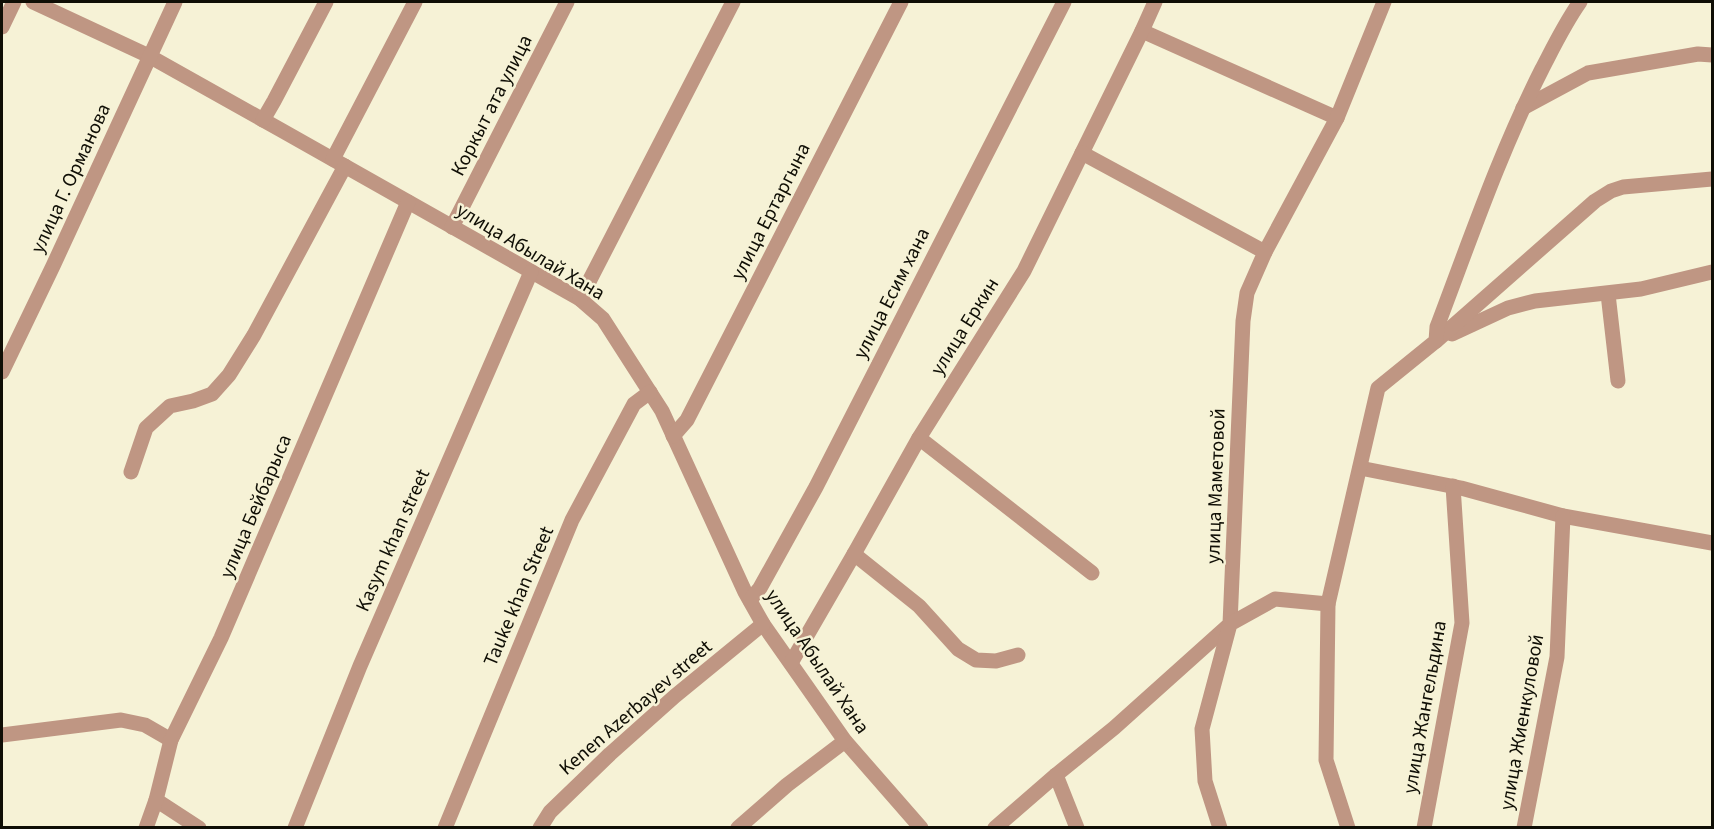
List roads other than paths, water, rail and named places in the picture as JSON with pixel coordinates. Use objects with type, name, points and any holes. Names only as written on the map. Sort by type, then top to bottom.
[{"type":"street","points":[[2,27],[15,2]]},
{"type":"street","name":"улица Абылай Хана","points":[[33,2],[149,56],[580,299],[603,319],[662,411],[763,624],[845,741],[921,828]]},
{"type":"street","name":"улица Г. Орманова","points":[[2,372],[175,2]]},
{"type":"street","points":[[263,120],[326,2]]},
{"type":"street","points":[[131,472],[146,428],[170,406],[212,394],[229,375],[254,335],[415,2]]},
{"type":"street","name":"Коркыт ата улица","points":[[452,226],[567,2]]},
{"type":"street","points":[[580,299],[733,2]]},
{"type":"street","name":"улица Ертаргына","points":[[673,436],[687,420],[901,2]]},
{"type":"street","name":"улица Есим хана","points":[[750,600],[760,588],[821,477],[1064,2]]},
{"type":"street","name":"улица Еркин","points":[[791,663],[919,438],[1024,271],[1155,2]]},
{"type":"street","name":"улица Маметовой","points":[[1220,828],[1204,781],[1202,729],[1230,624],[1243,321],[1247,293],[1265,252],[1337,118],[1384,2]]},
{"type":"street","points":[[1436,342],[1437,327],[1498,167],[1523,108],[1567,21],[1580,2]]},
{"type":"street","points":[[1142,31],[1337,118]]},
{"type":"street","points":[[1523,108],[1588,73],[1698,54],[1713,56]]},
{"type":"street","points":[[1082,153],[1265,252]]},
{"type":"street","points":[[1348,828],[1326,760],[1328,604],[1378,388],[1436,342],[1595,201],[1611,191],[1623,187],[1713,179]]},
{"type":"street","name":"улица Бейбарыса","points":[[146,828],[156,800],[171,740],[221,638],[408,202]]},
{"type":"street","name":"Kasym khan street","points":[[295,828],[360,666],[531,272]]},
{"type":"street","points":[[1436,342],[1508,308],[1535,301],[1641,289],[1713,272]]},
{"type":"street","points":[[1608,294],[1617,381]]},
{"type":"street","name":"Tauke khan Street","points":[[445,828],[572,520],[634,404],[650,392]]},
{"type":"street","points":[[919,438],[1092,573]]},
{"type":"street","points":[[1360,468],[1453,486],[1563,516],[1713,543]]},
{"type":"street","name":"улица Жангельдина","points":[[1424,828],[1462,623],[1453,486]]},
{"type":"street","name":"улица Жиенкуловой","points":[[1524,828],[1557,657],[1563,516]]},
{"type":"street","points":[[854,554],[919,606],[958,649],[976,660],[996,661],[1018,655]]},
{"type":"street","points":[[995,828],[1114,728],[1230,624],[1275,599],[1328,604]]},
{"type":"street","name":"Kenen Azerbayev street","points":[[540,828],[550,812],[610,754],[675,696],[763,624]]},
{"type":"street","points":[[2,735],[121,720],[145,725],[171,740]]},
{"type":"street","points":[[738,828],[787,785],[845,741]]},
{"type":"street","points":[[1056,775],[1077,828]]},
{"type":"street","points":[[156,800],[199,828]]}]
